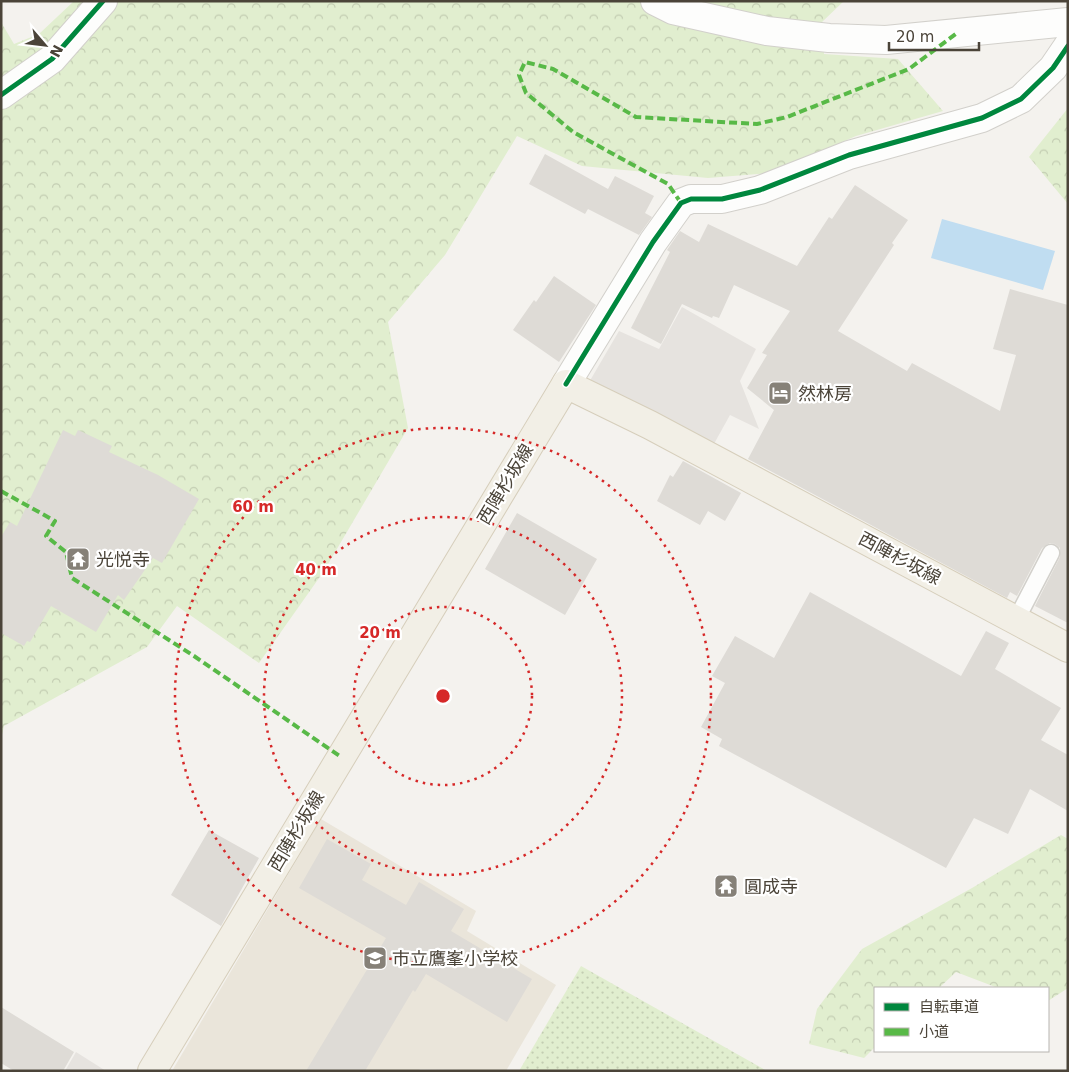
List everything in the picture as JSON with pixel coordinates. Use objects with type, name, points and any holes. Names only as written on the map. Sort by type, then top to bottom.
[{"type":"main road","name":"西陣杉坂線","points":[[152,1071],[566,384],[650,425],[1068,648]]},
{"type":"street","points":[[1,95],[52,59],[103,1]]},
{"type":"street","points":[[656,1],[673,10],[767,31],[829,38],[886,40],[1068,22]]},
{"type":"street","points":[[566,384],[653,242],[681,204],[691,199],[722,199],[760,190],[848,155],[982,118],[1021,99],[1053,68],[1068,46]]},
{"type":"lane","points":[[1016,620],[1051,553]]},
{"type":"shaded area","points":[[682,307],[756,349],[740,381],[759,429],[730,415],[710,451],[588,384],[619,331],[659,349]]},
{"type":"shaded area","name":"市立鷹峯小学校","points":[[321,819],[476,911],[467,931],[556,985],[506,1071],[420,1069],[419,1071],[172,1071]]},
{"type":"shaded area","points":[[76,1052],[106,1071],[65,1071]]},
{"type":"green space","points":[[74,1],[844,1],[822,22],[824,54],[898,59],[943,111],[856,136],[771,173],[708,178],[582,166],[517,136],[445,255],[388,322],[408,428],[324,571],[259,663],[177,606],[147,647],[4,726],[1,739],[1,22],[14,44],[39,34]]},
{"type":"green space","points":[[1068,108],[1068,204],[1029,157]]},
{"type":"green space","points":[[1061,835],[1068,839],[1068,988],[1049,1000],[1049,987],[995,987],[956,972],[940,987],[874,987],[874,1048],[864,1058],[809,1044],[817,1009],[862,949],[972,888]]},
{"type":"green space","points":[[581,966],[767,1071],[519,1071]]},
{"type":"water","points":[[942,219],[1055,251],[1043,290],[931,258]]},
{"type":"building","points":[[545,154],[608,189],[615,176],[654,196],[645,213],[652,217],[639,235],[588,209],[585,214],[529,184]]},
{"type":"building","points":[[855,185],[908,220],[838,331],[907,371],[912,363],[1000,411],[1016,355],[993,349],[1010,289],[1068,305],[1068,623],[1035,606],[1060,557],[1060,548],[1055,544],[1050,543],[1042,548],[1017,596],[1010,592],[1007,598],[748,459],[774,410],[747,388],[767,355],[762,353],[790,311],[734,285],[719,318],[713,316],[712,318],[682,304],[661,344],[631,328],[670,252],[667,250],[680,231],[699,242],[708,224],[797,266],[829,217],[832,219]]},
{"type":"building","points":[[554,276],[596,305],[559,362],[513,330]]},
{"type":"building","points":[[63,430],[75,436],[78,430],[112,446],[109,452],[158,475],[199,499],[162,563],[153,558],[124,600],[118,595],[96,632],[51,606],[30,642],[27,641],[24,646],[1,633],[1,537],[10,522],[17,526]]},
{"type":"building","points":[[683,461],[741,493],[725,521],[708,511],[700,525],[657,501],[670,475],[673,477]]},
{"type":"building","points":[[517,513],[597,559],[565,615],[485,569]]},
{"type":"building","points":[[810,592],[961,676],[986,631],[1009,643],[995,669],[1061,708],[1041,740],[1068,755],[1068,811],[1030,789],[1008,834],[974,818],[946,868],[719,746],[722,739],[701,727],[725,683],[712,676],[735,636],[774,658]]},
{"type":"building","points":[[209,830],[259,858],[221,926],[171,895]]},
{"type":"building","points":[[327,839],[371,864],[362,880],[406,905],[419,882],[464,909],[451,931],[532,979],[507,1022],[426,974],[415,992],[413,990],[365,1071],[306,1071],[386,938],[299,888]]},
{"type":"building","points":[[1,1007],[74,1052],[63,1071],[14,1071],[1,1063]]},
{"type":"marked path","points":[[681,203],[668,184],[573,132],[526,93],[519,75],[525,62],[553,69],[636,117],[757,124],[787,117],[909,69],[957,33]]},
{"type":"marked path","points":[[1,491],[55,521],[46,536],[66,552],[72,578],[194,656],[341,757]]},
{"type":"cycle path","points":[[1,95],[52,59],[103,1]]},
{"type":"cycle path","points":[[566,384],[653,242],[681,203],[691,199],[722,199],[760,190],[849,155],[982,118],[1021,99],[1053,68],[1068,46]]},
{"type":"place","name":"然林房","points":[[780,393]]},
{"type":"place","name":"光悦寺","points":[[78,559]]},
{"type":"place","name":"圓成寺","points":[[726,886]]},
{"type":"place","name":"市立鷹峯小学校","points":[[375,958]]}]
